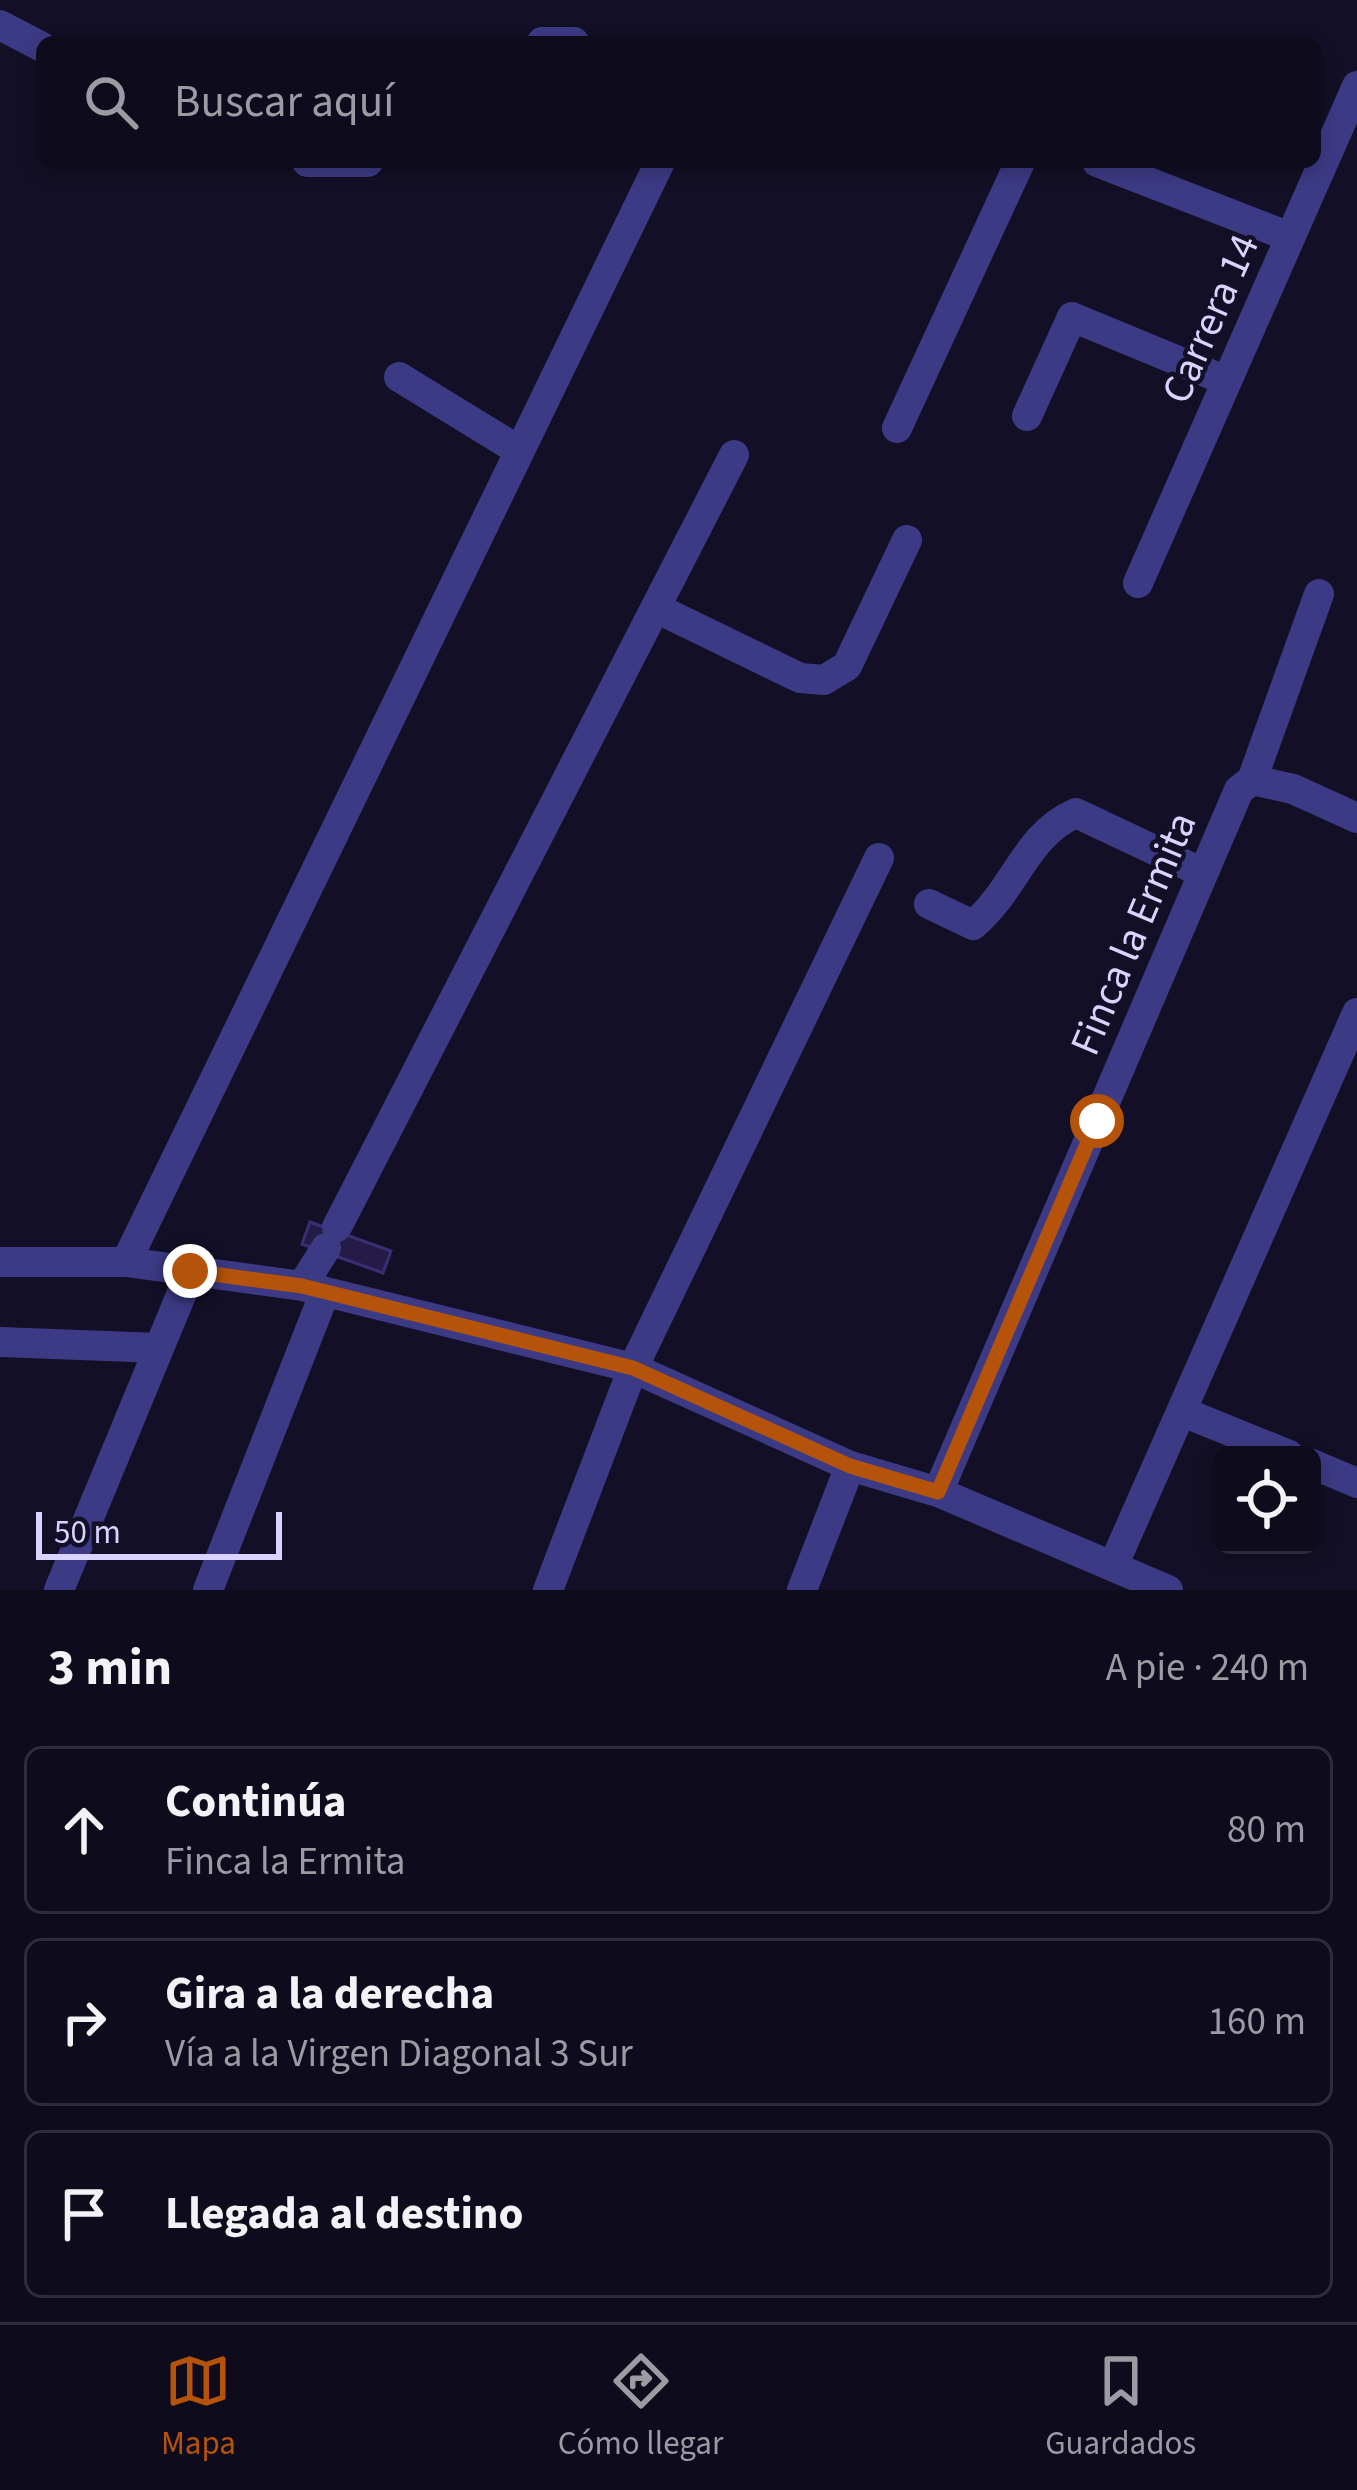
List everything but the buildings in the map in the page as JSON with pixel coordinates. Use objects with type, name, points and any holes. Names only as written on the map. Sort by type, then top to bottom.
[{"type":"street","points":[[0,25],[36,44]]},
{"type":"street","name":"Carrera 14","points":[[1321,167],[1357,86]]},
{"type":"street","points":[[126,1262],[657,168]]},
{"type":"street","points":[[897,428],[1017,168]]},
{"type":"street","points":[[1112,168],[1290,237]]},
{"type":"street","name":"Carrera 14","points":[[1138,583],[1321,168]]},
{"type":"street","points":[[1027,416],[1072,316],[1227,381]]},
{"type":"street","points":[[399,377],[518,450]]},
{"type":"street","points":[[208,1590],[331,1238],[734,455]]},
{"type":"street","points":[[656,608],[800,678],[824,680],[847,666],[907,540]]},
{"type":"street","name":"Finca la Ermita","points":[[938,1492],[1239,790],[1252,780],[1319,594]]},
{"type":"street","points":[[1252,780],[1293,789],[1357,818]]},
{"type":"street","points":[[929,904],[973,925],[995,906],[1048,825],[1076,813],[1203,873]]},
{"type":"street","points":[[548,1590],[633,1368],[879,858]]},
{"type":"street","points":[[1114,1566],[1357,1013]]},
{"type":"street","points":[[0,1262],[126,1262],[313,1289],[633,1368],[850,1466],[938,1492],[1168,1590]]},
{"type":"street","points":[[59,1590],[190,1271]]},
{"type":"street","points":[[0,1342],[159,1348]]},
{"type":"street","points":[[1183,1412],[1267,1446]]},
{"type":"street","points":[[802,1590],[850,1466]]},
{"type":"street","points":[[1321,1469],[1357,1483]]},
{"type":"route","points":[[190,1271],[302,1286],[633,1368],[850,1466],[938,1492],[1097,1121]]}]
